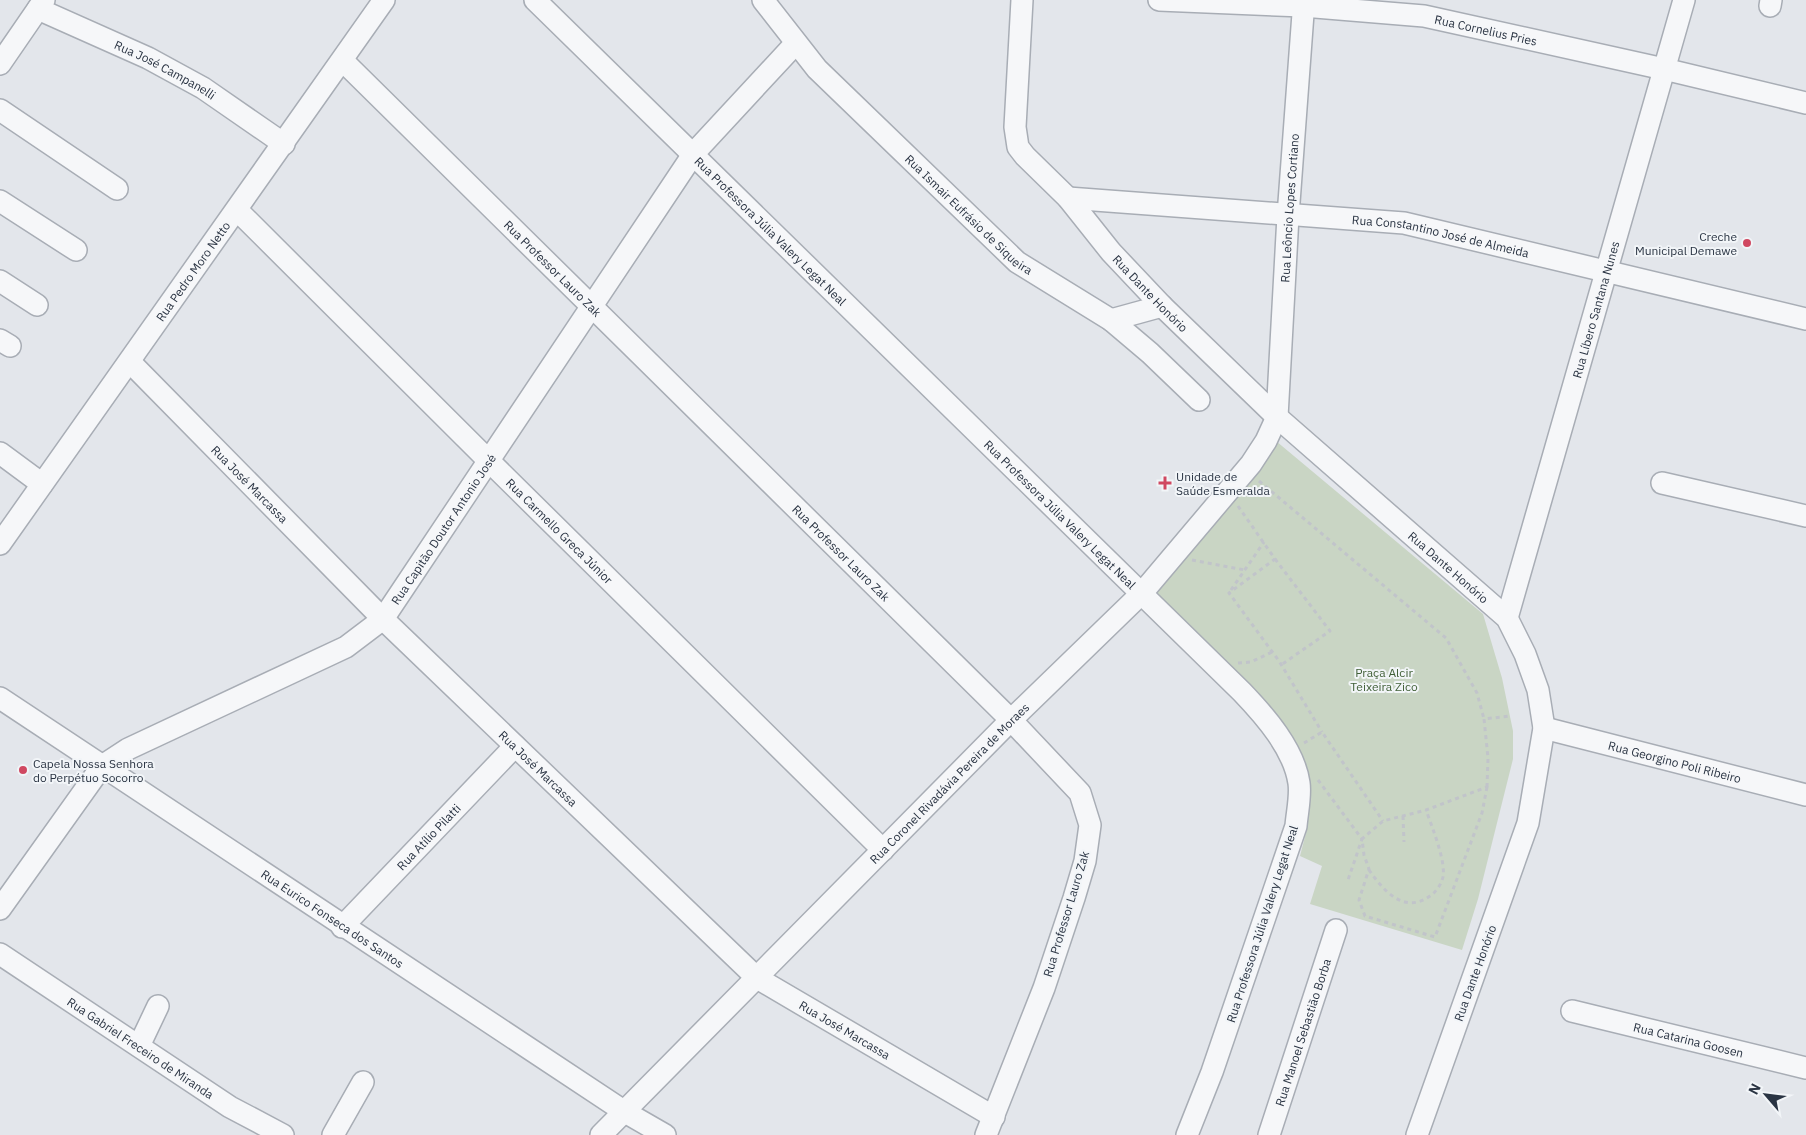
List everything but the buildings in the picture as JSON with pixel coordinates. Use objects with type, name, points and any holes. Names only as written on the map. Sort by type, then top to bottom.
[{"type":"street","name":"Rua Pedro Moro Netto","points":[[0,544],[343,61],[384,0]]},
{"type":"street","name":"Rua Professora Júlia Valery Legat Neal","points":[[535,0],[694,153],[1142,593],[1268,720],[1287,750],[1299,783],[1296,826],[1212,1072],[1187,1135]]},
{"type":"street","name":"Rua Ismair Eufrásio de Siqueira","points":[[763,0],[816,69],[1018,262],[1120,317],[1150,353],[1199,400]]},
{"type":"street","name":"Rua Dante Honório","points":[[1022,0],[1015,127],[1018,147],[1068,198],[1158,307],[1277,417],[1507,618],[1525,654],[1538,690],[1544,728],[1528,823],[1417,1135]]},
{"type":"street","name":"Rua Cornelius Pries","points":[[1159,0],[1304,3],[1424,16],[1664,68],[1806,103]]},
{"type":"street","name":"Rua Líbero Santana Nunes","points":[[1507,618],[1684,0]]},
{"type":"street","name":"Rua Leôncio Lopes Cortiano","points":[[1277,417],[1288,216],[1304,3]]},
{"type":"street","points":[[0,64],[41,4]]},
{"type":"street","name":"Rua José Campanelli","points":[[41,4],[203,88],[284,144]]},
{"type":"street","name":"Rua Capitão Doutor Antonio José","points":[[0,909],[102,766],[128,749],[346,647],[383,619],[694,153],[796,43]]},
{"type":"street","name":"Rua Professor Lauro Zak","points":[[343,61],[1011,720],[1080,793],[1090,825],[1085,860],[1044,988],[990,1126]]},
{"type":"street","points":[[0,110],[117,189]]},
{"type":"street","name":"Rua Constantino José de Almeida","points":[[1068,198],[1288,216],[1404,223],[1806,320]]},
{"type":"street","points":[[0,201],[76,250]]},
{"type":"street","name":"Rua Carmello Greca Júnior","points":[[237,210],[883,850]]},
{"type":"street","points":[[0,281],[37,305]]},
{"type":"street","points":[[1120,317],[1158,307]]},
{"type":"street","name":"Rua José Marcassa","points":[[130,362],[383,619],[757,978],[990,1126]]},
{"type":"street","name":"Rua Coronel Rivadávia Pereira de Moraes","points":[[601,1135],[1011,720],[1142,593],[1251,464],[1266,441],[1277,417]]},
{"type":"street","points":[[0,453],[42,484]]},
{"type":"street","points":[[1662,483],[1806,516]]},
{"type":"street","name":"Rua Eurico Fonseca dos Santos","points":[[0,698],[342,927],[625,1112],[665,1135]]},
{"type":"street","name":"Rua Georgino Poli Ribeiro","points":[[1544,728],[1806,796]]},
{"type":"street","name":"Rua Atílio Pilatti","points":[[342,927],[515,746]]},
{"type":"street","name":"Rua Manoel Sebastião Borba","points":[[1269,1135],[1336,930]]},
{"type":"street","name":"Rua Gabriel Freceiro de Miranda","points":[[0,954],[230,1108],[283,1135]]},
{"type":"street","points":[[139,1046],[158,1006]]},
{"type":"street","name":"Rua Catarina Goosen","points":[[1572,1011],[1806,1068]]},
{"type":"street","points":[[332,1135],[364,1082]]},
{"type":"path","points":[[1252,476],[1446,638],[1477,693],[1484,719],[1488,758],[1482,813],[1436,937],[1365,916],[1359,900],[1369,870]]},
{"type":"path","points":[[1233,500],[1330,631],[1281,665]]},
{"type":"path","points":[[1229,593],[1264,542]]},
{"type":"path","points":[[1184,558],[1245,570]]},
{"type":"path","points":[[1229,593],[1275,559]]},
{"type":"path","points":[[1229,593],[1281,665],[1322,732],[1383,821]]},
{"type":"path","points":[[1233,664],[1251,662],[1272,652]]},
{"type":"path","points":[[1484,719],[1510,716]]},
{"type":"path","points":[[1300,745],[1322,732]]},
{"type":"path","points":[[1317,777],[1362,839],[1364,855],[1369,870],[1383,890],[1405,902],[1422,902],[1436,892],[1443,877],[1442,866],[1426,810]]},
{"type":"path","points":[[1348,880],[1362,839],[1383,821],[1426,810],[1486,787]]},
{"type":"path","points":[[1403,816],[1404,842]]},
{"type":"green space","name":"Praça Alcir Teixeira Zico","points":[[1276,441],[1483,614],[1502,678],[1513,731],[1513,759],[1478,899],[1462,950],[1310,904],[1322,866],[1300,856],[1307,829],[1307,784],[1154,595]]},
{"type":"place","name":"Creche Municipal Demawe","points":[[1747,243]]},
{"type":"place","name":"Unidade de Saúde Esmeralda","points":[[1165,483]]},
{"type":"place","name":"Capela Nossa Senhora do Perpétuo Socorro","points":[[23,770]]}]
